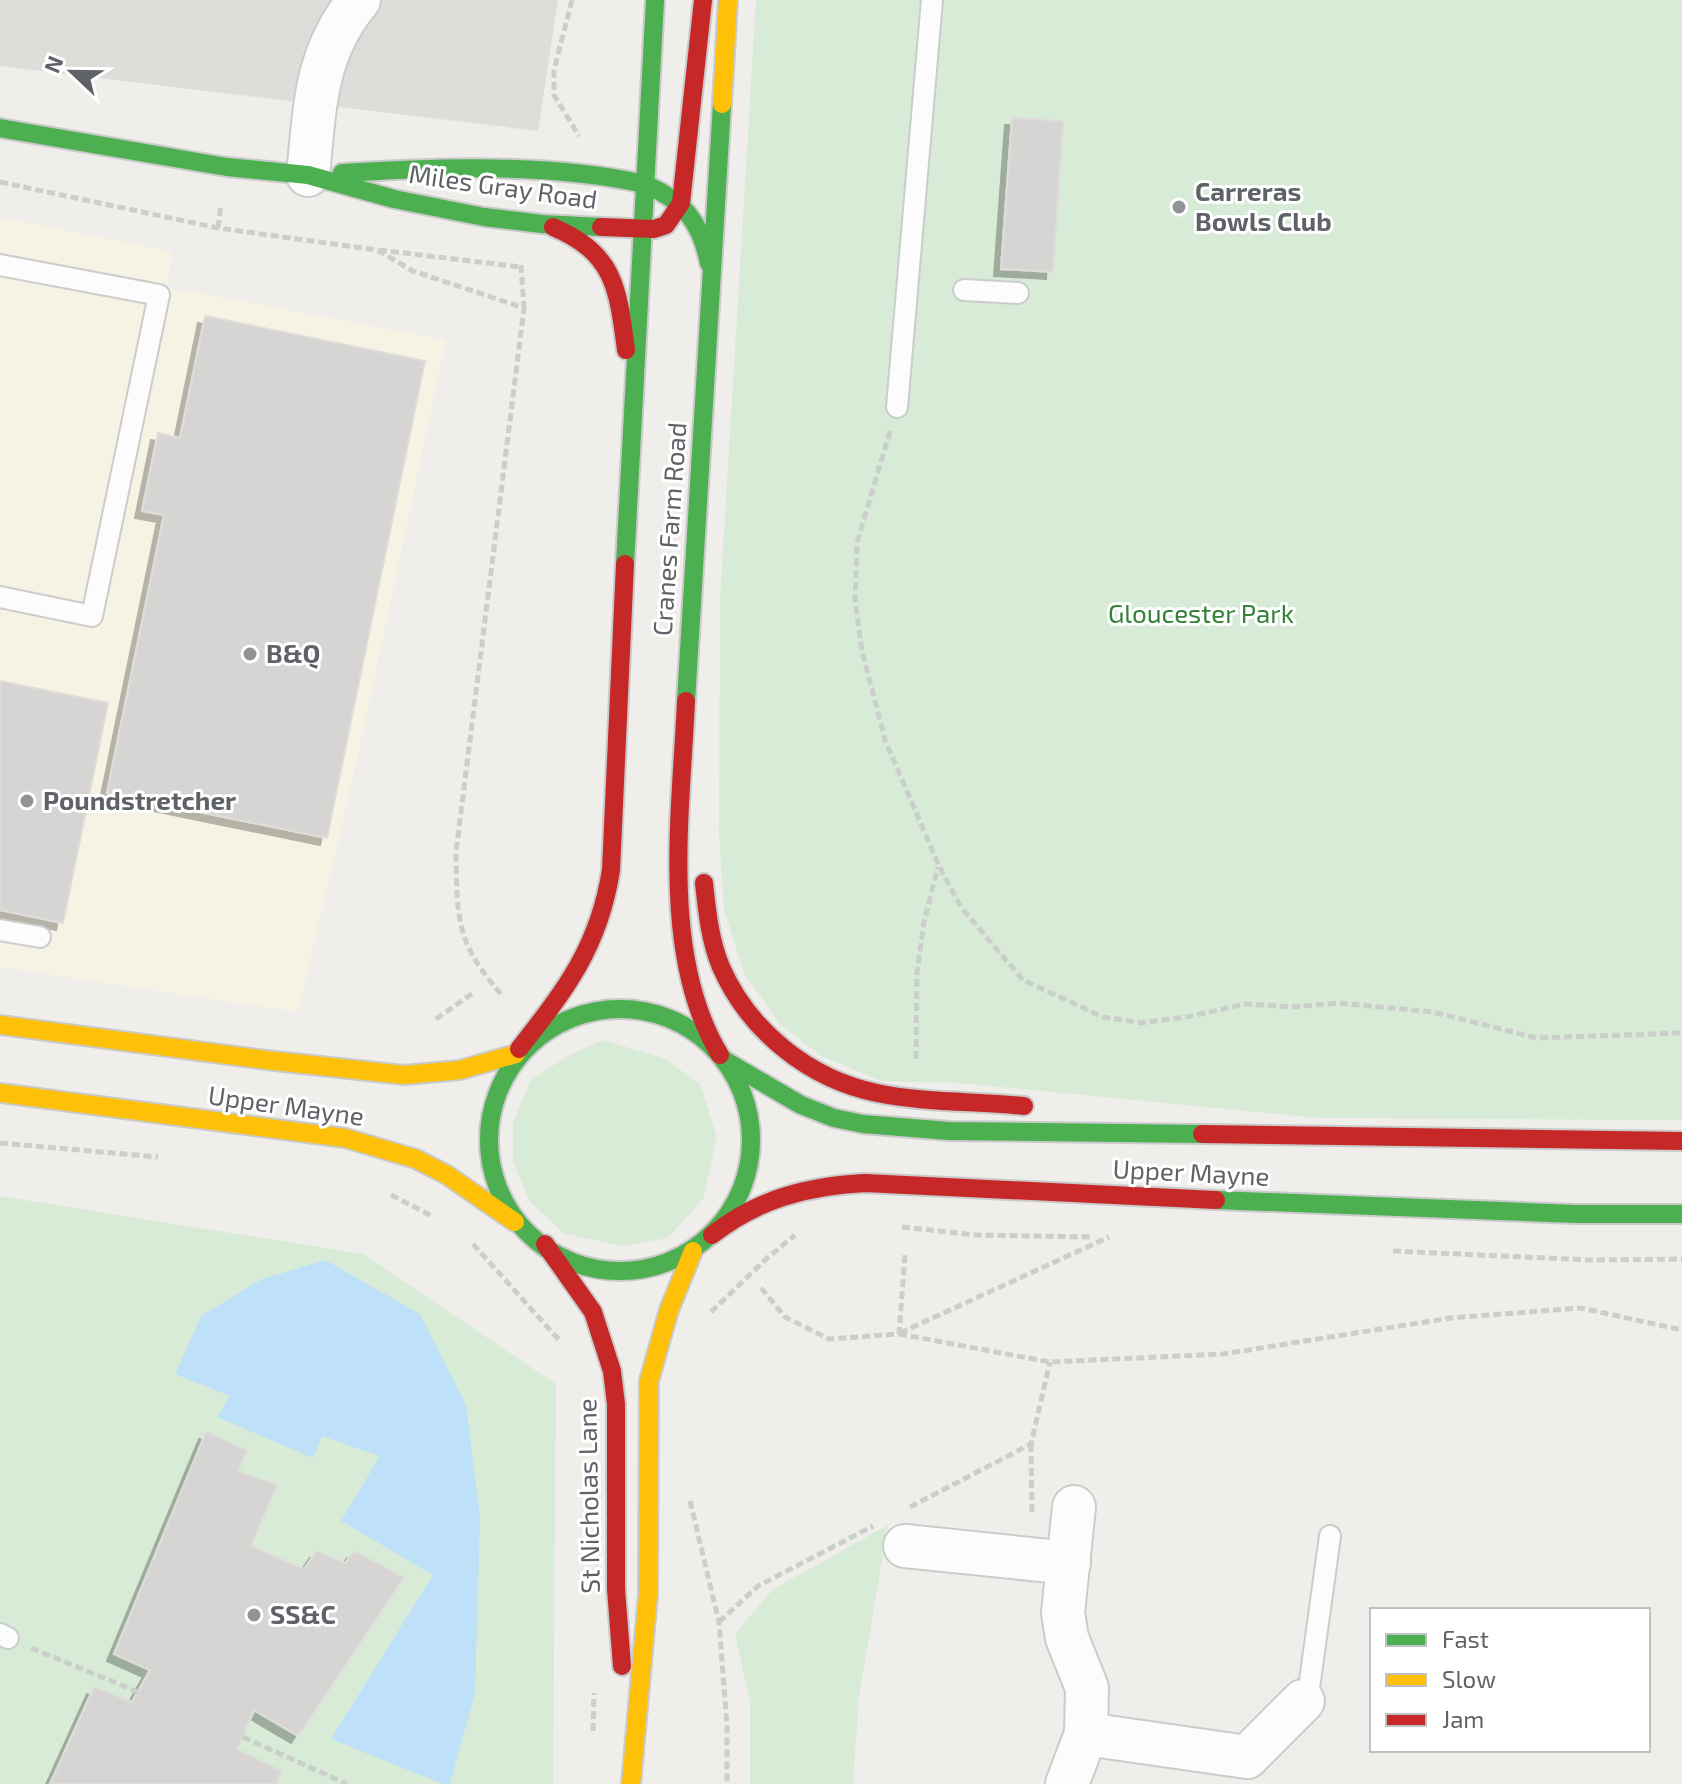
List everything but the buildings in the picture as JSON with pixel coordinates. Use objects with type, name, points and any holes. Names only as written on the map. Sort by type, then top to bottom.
[{"type":"main road","name":"Cranes Farm Road","points":[[518,1052],[578,968],[605,906],[613,845],[632,396],[655,0]]},
{"type":"main road","points":[[641,230],[666,225],[681,203],[703,0]]},
{"type":"main road","name":"Cranes Farm Road","points":[[722,1057],[706,1032],[691,991],[682,944],[679,900],[691,600],[728,0]]},
{"type":"main road","name":"Miles Gray Road","points":[[0,128],[227,167],[308,175],[395,169],[557,172],[618,177],[664,191],[681,203]]},
{"type":"main road","name":"Miles Gray Road","points":[[308,175],[394,199],[484,217],[641,230]]},
{"type":"main road","points":[[681,203],[697,221],[706,244],[712,281]]},
{"type":"main road","name":"Cranes Farm Road","points":[[542,224],[588,243],[609,270],[619,303],[632,396]]},
{"type":"main road","points":[[691,600],[699,782]]},
{"type":"main road","points":[[703,858],[706,906],[720,965],[735,995],[773,1041],[821,1074],[849,1086],[877,1093],[1037,1108]]},
{"type":"main road","points":[[613,1010],[668,1019],[695,1033],[722,1057],[734,1073],[743,1094],[750,1122],[750,1147],[747,1172],[737,1197],[712,1235],[672,1263],[631,1271],[604,1270],[582,1264],[560,1255],[542,1242],[507,1201],[495,1179],[490,1156],[492,1104],[518,1052],[542,1031],[566,1019],[613,1010]]},
{"type":"main road","name":"Upper Mayne","points":[[0,1025],[404,1075],[460,1070],[518,1052]]},
{"type":"main road","name":"Upper Mayne","points":[[722,1057],[803,1106],[848,1122],[949,1131],[1682,1141]]},
{"type":"main road","name":"Upper Mayne","points":[[0,1093],[345,1138],[380,1147],[416,1159],[447,1175],[542,1242]]},
{"type":"main road","points":[[1080,1115],[1164,1134]]},
{"type":"main road","name":"Upper Mayne","points":[[712,1235],[759,1202],[810,1188],[865,1183],[1376,1208],[1682,1214]]},
{"type":"main road","name":"St Nicholas Lane","points":[[542,1242],[593,1312],[612,1371],[616,1404],[616,1613],[631,1784]]},
{"type":"main road","name":"St Nicholas Lane","points":[[631,1764],[648,1595],[649,1381],[669,1310],[693,1251]]},
{"type":"street","points":[[308,175],[317,90],[324,59],[347,14],[359,0]]},
{"type":"street","points":[[1067,1784],[1086,1734],[1087,1688],[1067,1638],[1050,1561],[1074,1507]]},
{"type":"street","points":[[898,1525],[1050,1561]]},
{"type":"street","points":[[1086,1734],[1251,1770],[1303,1701]]},
{"type":"lane","points":[[897,407],[932,0]]},
{"type":"lane","points":[[0,265],[159,295],[92,616],[0,597]]},
{"type":"lane","points":[[964,290],[1018,293]]},
{"type":"lane","points":[[0,930],[40,937]]},
{"type":"lane","points":[[1303,1701],[1309,1688],[1330,1536]]},
{"type":"path","points":[[572,0],[554,70],[554,95],[582,140]]},
{"type":"path","points":[[0,182],[218,228],[521,267],[524,308],[456,852],[457,909],[462,936],[470,955],[502,995]]},
{"type":"path","points":[[377,250],[413,271],[524,308]]},
{"type":"path","points":[[897,407],[857,543],[855,600],[862,651],[885,740],[939,866],[961,907],[1023,980],[1103,1017],[1141,1023],[1245,1004],[1293,1007],[1338,1003],[1433,1012],[1537,1038],[1682,1033]]},
{"type":"path","points":[[916,1069],[917,972],[924,922],[939,866]]},
{"type":"path","points":[[436,1019],[473,993]]},
{"type":"path","points":[[0,1143],[171,1158]]},
{"type":"path","points":[[383,1191],[437,1219]]},
{"type":"path","points":[[897,1227],[976,1235],[1109,1237],[899,1334]]},
{"type":"path","points":[[704,1323],[765,1260],[802,1230]]},
{"type":"path","points":[[463,1232],[567,1349]]},
{"type":"path","points":[[899,1334],[905,1255]]},
{"type":"path","points":[[761,1288],[785,1317],[829,1339],[899,1334],[1050,1362],[1223,1354],[1450,1318],[1581,1308],[1682,1330]]},
{"type":"path","points":[[1050,1362],[1031,1444],[1050,1561]]},
{"type":"path","points":[[719,1622],[758,1586],[898,1525],[1031,1444]]},
{"type":"path","points":[[689,1495],[719,1622],[727,1725],[727,1784]]},
{"type":"path","points":[[4,1636],[138,1692]]},
{"type":"path","points":[[593,1741],[594,1683]]},
{"type":"path","points":[[243,1737],[347,1784]]},
{"type":"shaded area","points":[[0,0],[558,0],[538,131],[0,66]]},
{"type":"shaded area","points":[[0,217],[172,252],[167,287],[446,340],[357,760],[298,1012],[0,967]]},
{"type":"green space","name":"Gloucester Park","points":[[756,0],[1682,0],[1682,1120],[1319,1118],[958,1083],[881,1081],[821,1056],[779,1023],[744,973],[724,909],[719,833],[720,599]]},
{"type":"green space","points":[[603,1040],[665,1059],[700,1084],[717,1138],[703,1199],[668,1238],[621,1246],[563,1233],[529,1200],[513,1162],[513,1122],[531,1080],[569,1055]]},
{"type":"green space","points":[[0,1196],[363,1254],[556,1384],[553,1784],[0,1784]]},
{"type":"green space","points":[[888,1525],[859,1696],[853,1784],[750,1784],[750,1702],[735,1634],[772,1590]]},
{"type":"water","points":[[325,1260],[420,1314],[466,1405],[480,1518],[475,1693],[450,1784],[443,1784],[331,1739],[433,1575],[341,1521],[380,1456],[322,1436],[313,1458],[217,1417],[230,1396],[175,1374],[201,1316],[260,1280]]},
{"type":"traffic: fast","points":[[625,564],[655,0]]},
{"type":"traffic: fast","points":[[686,701],[722,104]]},
{"type":"traffic: fast","points":[[0,128],[227,167],[308,175],[394,199],[484,217],[601,227]]},
{"type":"traffic: fast","points":[[342,173],[494,168],[572,173],[644,184]]},
{"type":"traffic: fast","points":[[644,184],[669,197],[688,214],[701,236],[709,263]]},
{"type":"traffic: fast","points":[[620,1009],[670,1019],[693,1031],[721,1057],[741,1090],[751,1140],[741,1190],[729,1213],[703,1241],[670,1261],[620,1271],[570,1261],[547,1249],[519,1223],[499,1190],[489,1140],[499,1090],[511,1067],[537,1039],[570,1019],[620,1009]]},
{"type":"traffic: fast","points":[[724,1060],[801,1105],[834,1118],[863,1124],[949,1131],[1202,1134]]},
{"type":"traffic: fast","points":[[1216,1200],[1576,1214],[1682,1214]]},
{"type":"traffic: slow","points":[[722,104],[728,0]]},
{"type":"traffic: slow","points":[[0,1025],[404,1075],[460,1070],[516,1054]]},
{"type":"traffic: slow","points":[[0,1093],[345,1138],[416,1159],[447,1175],[515,1222]]},
{"type":"traffic: slow","points":[[631,1784],[648,1595],[649,1381],[669,1310],[693,1251]]},
{"type":"traffic: jam","points":[[601,227],[654,229],[666,225],[681,203],[703,0]]},
{"type":"traffic: jam","points":[[553,227],[574,237],[589,249],[610,275],[620,309],[626,350]]},
{"type":"traffic: jam","points":[[519,1049],[552,1007],[578,966],[606,897],[611,870],[625,564]]},
{"type":"traffic: jam","points":[[686,701],[679,836],[682,929],[689,974],[701,1016],[720,1055]]},
{"type":"traffic: jam","points":[[704,883],[714,947],[733,990],[765,1031],[805,1064],[852,1086],[877,1093],[1024,1106]]},
{"type":"traffic: jam","points":[[1202,1134],[1682,1141]]},
{"type":"traffic: jam","points":[[712,1235],[747,1212],[784,1197],[823,1187],[865,1183],[1216,1200]]},
{"type":"traffic: jam","points":[[545,1244],[593,1312],[612,1371],[616,1404],[616,1589],[622,1666]]},
{"type":"place","name":"Carreras Bowls Club","points":[[1179,207]]},
{"type":"place","name":"B&Q","points":[[250,654]]},
{"type":"place","name":"Poundstretcher","points":[[27,801]]},
{"type":"place","name":"SS&C","points":[[254,1615]]}]
